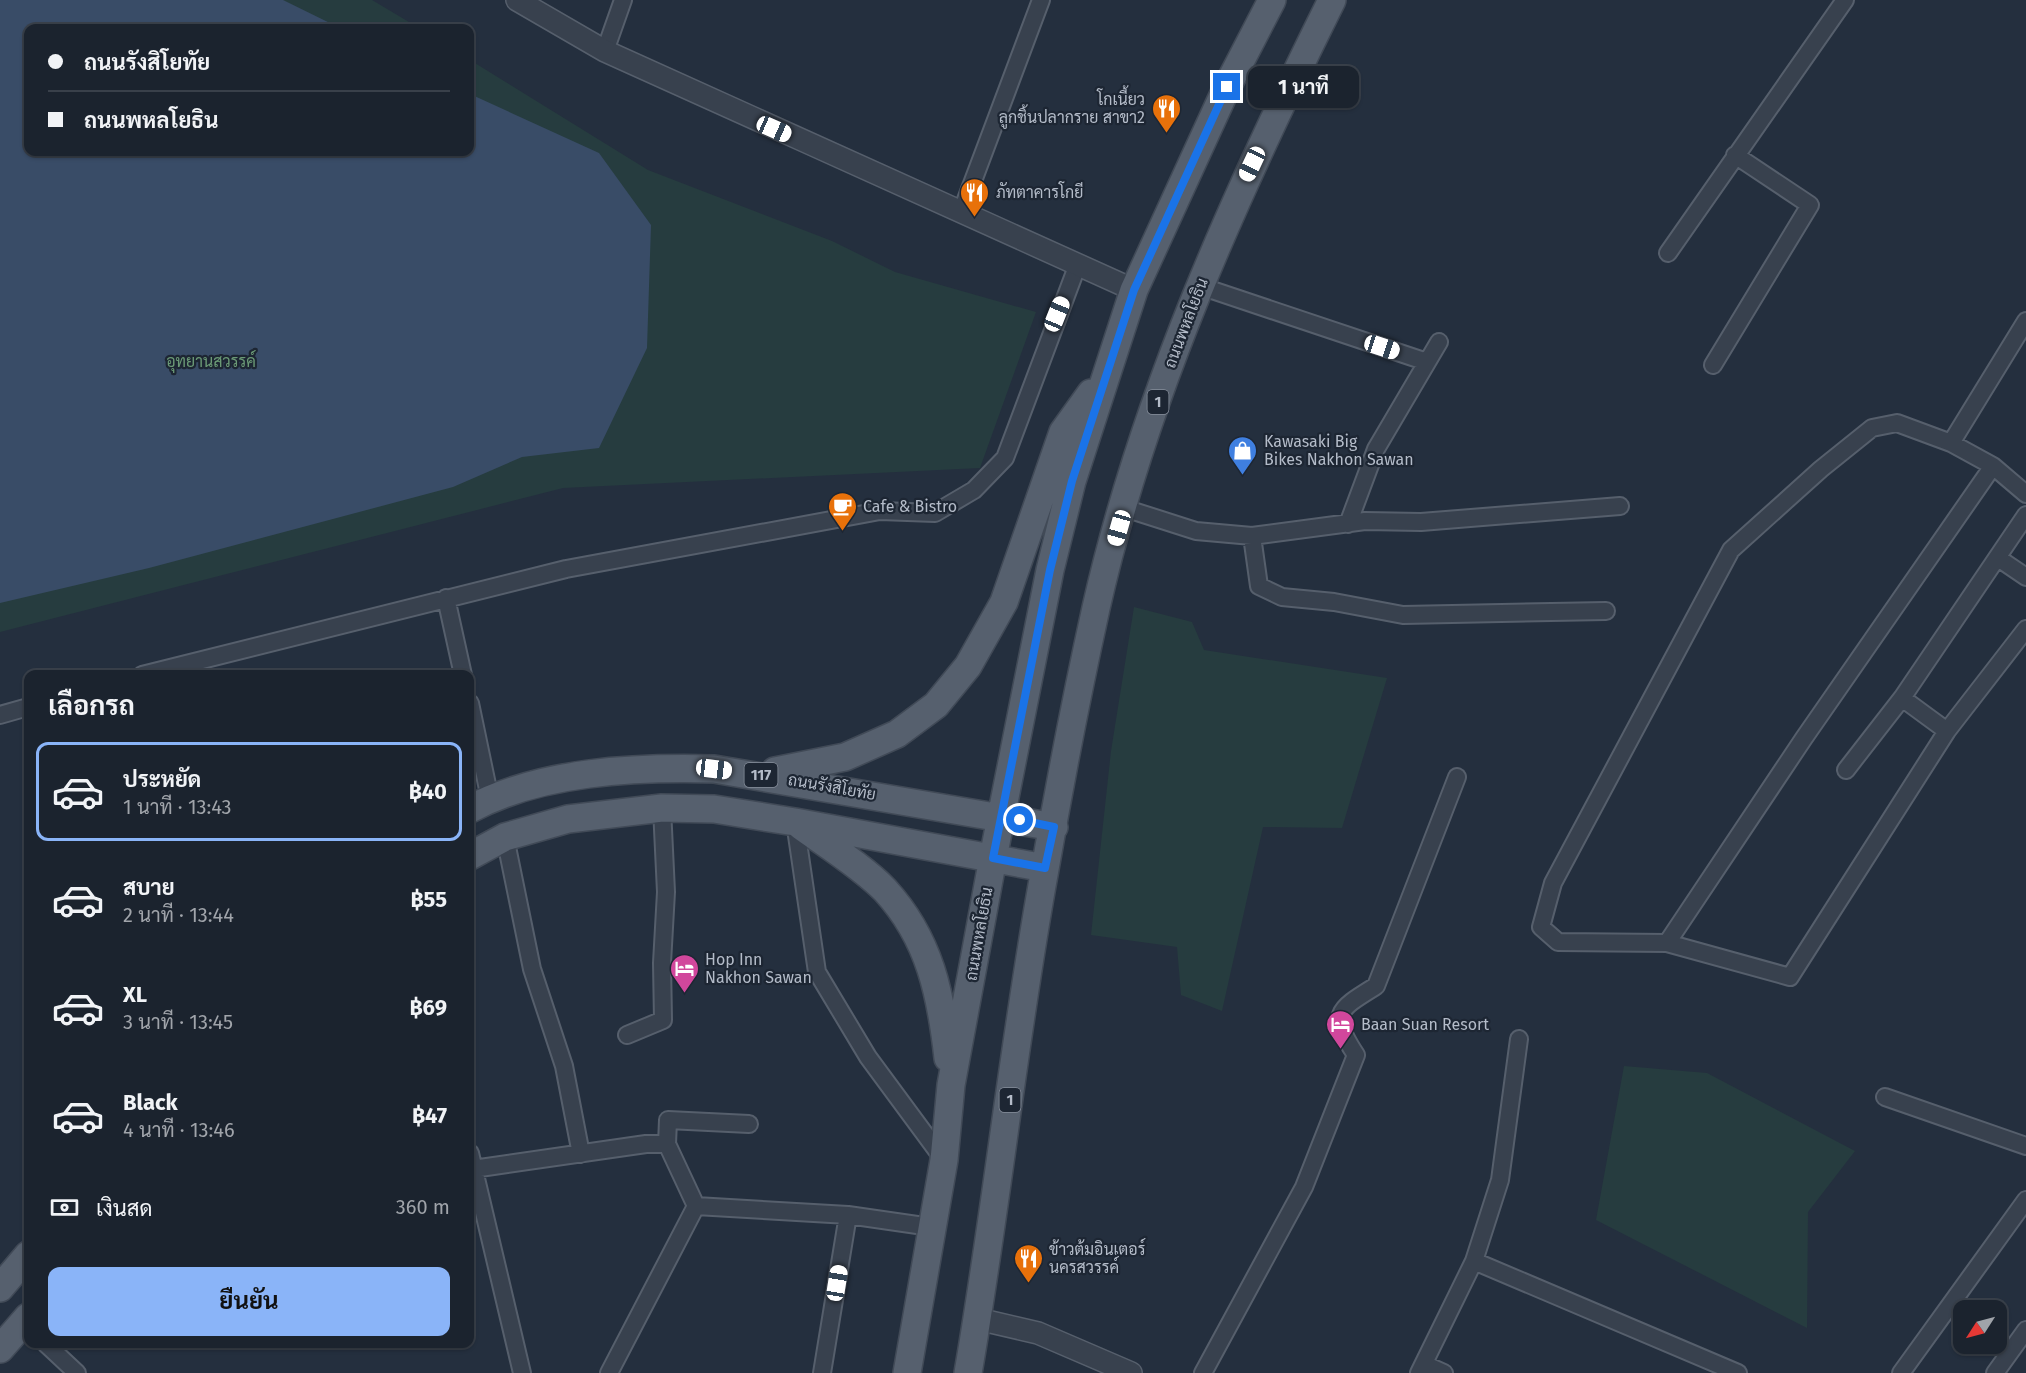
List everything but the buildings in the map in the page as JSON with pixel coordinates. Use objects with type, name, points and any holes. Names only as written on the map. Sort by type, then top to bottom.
[{"type":"main road","name":"ถนนพหลโยธิน","points":[[968,1373],[1045,868],[1097,606],[1137,462],[1200,286],[1250,169],[1332,0]]},
{"type":"main road","name":"ถนนพหลโยธิน","points":[[907,1373],[944,1160],[951,1085],[1050,570],[1072,481],[1104,375],[1134,290],[1263,3]]},
{"type":"main road","points":[[759,774],[845,757],[897,734],[936,705],[968,666],[1004,602],[1063,432],[1104,375]]},
{"type":"main road","name":"ถนนรังสิโยทัย","points":[[480,804],[560,779],[660,767],[714,769],[759,774],[1054,827]]},
{"type":"main road","points":[[474,854],[505,837],[568,819],[662,808],[714,809],[1045,868]]},
{"type":"main road","points":[[795,822],[885,890],[921,942],[941,1000],[951,1085]]},
{"type":"main road","points":[[0,1288],[24,1260]]},
{"type":"main road","points":[[0,1349],[24,1326]]},
{"type":"street","points":[[517,0],[605,51],[1134,290]]},
{"type":"street","points":[[605,51],[623,0]]},
{"type":"street","points":[[961,213],[1041,0]]},
{"type":"street","points":[[1668,253],[1845,0]]},
{"type":"street","points":[[1713,365],[1810,205],[1735,155]]},
{"type":"street","points":[[162,670],[566,568],[880,511],[935,513],[974,490],[1005,458],[1078,264]]},
{"type":"street","points":[[1200,286],[1427,362]]},
{"type":"street","points":[[1951,443],[2026,321]]},
{"type":"street","points":[[1348,524],[1376,449],[1439,342]]},
{"type":"street","points":[[2026,494],[1993,466],[1951,443],[1897,423],[1872,428],[1821,469],[1731,550],[1553,883],[1541,927],[1558,942],[1571,944],[1667,943],[1790,976],[1947,731],[2026,629]]},
{"type":"street","points":[[1667,943],[1804,738],[1993,466]]},
{"type":"street","points":[[1124,508],[1196,531],[1252,536],[1348,524],[1421,522],[1620,507]]},
{"type":"street","points":[[1845,770],[1902,698],[2026,515]]},
{"type":"street","points":[[1252,536],[1259,586],[1282,597],[1334,602],[1403,615],[1606,611]]},
{"type":"street","points":[[1998,558],[2026,577]]},
{"type":"street","points":[[446,598],[462,670]]},
{"type":"street","points":[[1902,698],[1947,731]]},
{"type":"street","points":[[0,715],[24,708]]},
{"type":"street","points":[[474,743],[480,804]]},
{"type":"street","points":[[1203,1373],[1304,1187],[1356,1055],[1342,1035],[1339,1021],[1345,1005],[1376,986],[1457,777]]},
{"type":"street","points":[[627,1035],[663,1020],[662,963],[666,892],[662,808]]},
{"type":"street","points":[[795,822],[818,972],[868,1057],[944,1160]]},
{"type":"street","points":[[505,837],[532,969],[564,1066],[581,1154]]},
{"type":"street","points":[[1444,1373],[1421,1368],[1474,1261],[1500,1180],[1519,1039]]},
{"type":"street","points":[[1885,1097],[2026,1146]]},
{"type":"street","points":[[696,1206],[668,1144],[668,1120],[749,1124]]},
{"type":"street","points":[[474,1161],[581,1154],[668,1144]]},
{"type":"street","points":[[474,1173],[522,1373]]},
{"type":"street","points":[[1900,1373],[2026,1200]]},
{"type":"street","points":[[696,1206],[848,1215],[931,1227]]},
{"type":"street","points":[[609,1373],[696,1206]]},
{"type":"street","points":[[822,1373],[848,1215]]},
{"type":"street","points":[[1474,1261],[1738,1373]]},
{"type":"street","points":[[978,1319],[1038,1333],[1131,1373]]},
{"type":"street","points":[[1995,1373],[2026,1330]]},
{"type":"street","points":[[50,1348],[77,1373]]},
{"type":"green space","name":"อุทยานสวรรค์","points":[[0,0],[372,0],[412,24],[24,24],[24,156],[474,156],[474,62],[648,170],[832,241],[895,272],[1036,312],[980,468],[563,488],[0,632]]},
{"type":"green space","points":[[1134,607],[1192,622],[1204,650],[1387,678],[1342,828],[1263,827],[1222,1011],[1181,995],[1177,947],[1091,935],[1111,751]]},
{"type":"green space","points":[[1624,1066],[1707,1073],[1855,1151],[1808,1212],[1807,1328],[1596,1220]]},
{"type":"water","name":"อุทยานสวรรค์","points":[[0,0],[283,0],[332,24],[24,24],[24,156],[474,156],[474,96],[599,153],[651,225],[647,348],[599,448],[522,457],[453,487],[149,568],[0,603]]},
{"type":"place","name":"โกเนี้ยว ลูกชิ้นปลากราย สาขา2","points":[[1166,134]]},
{"type":"place","name":"ภัทตาคารโกยี","points":[[975,218]]},
{"type":"place","name":"Kawasaki Big Bikes Nakhon Sawan","points":[[1243,476]]},
{"type":"place","name":"Cafe & Bistro","points":[[842,532]]},
{"type":"place","name":"Hop Inn Nakhon Sawan","points":[[684,994]]},
{"type":"place","name":"Baan Suan Resort","points":[[1340,1050]]},
{"type":"place","name":"ข้าวต้มอินเตอร์ นครสวรรค์","points":[[1028,1284]]},
{"type":"route","points":[[1020,820],[1054,827],[1045,868],[993,858],[1050,570],[1072,481],[1104,375],[1134,290],[1179,187],[1227,87]]}]
